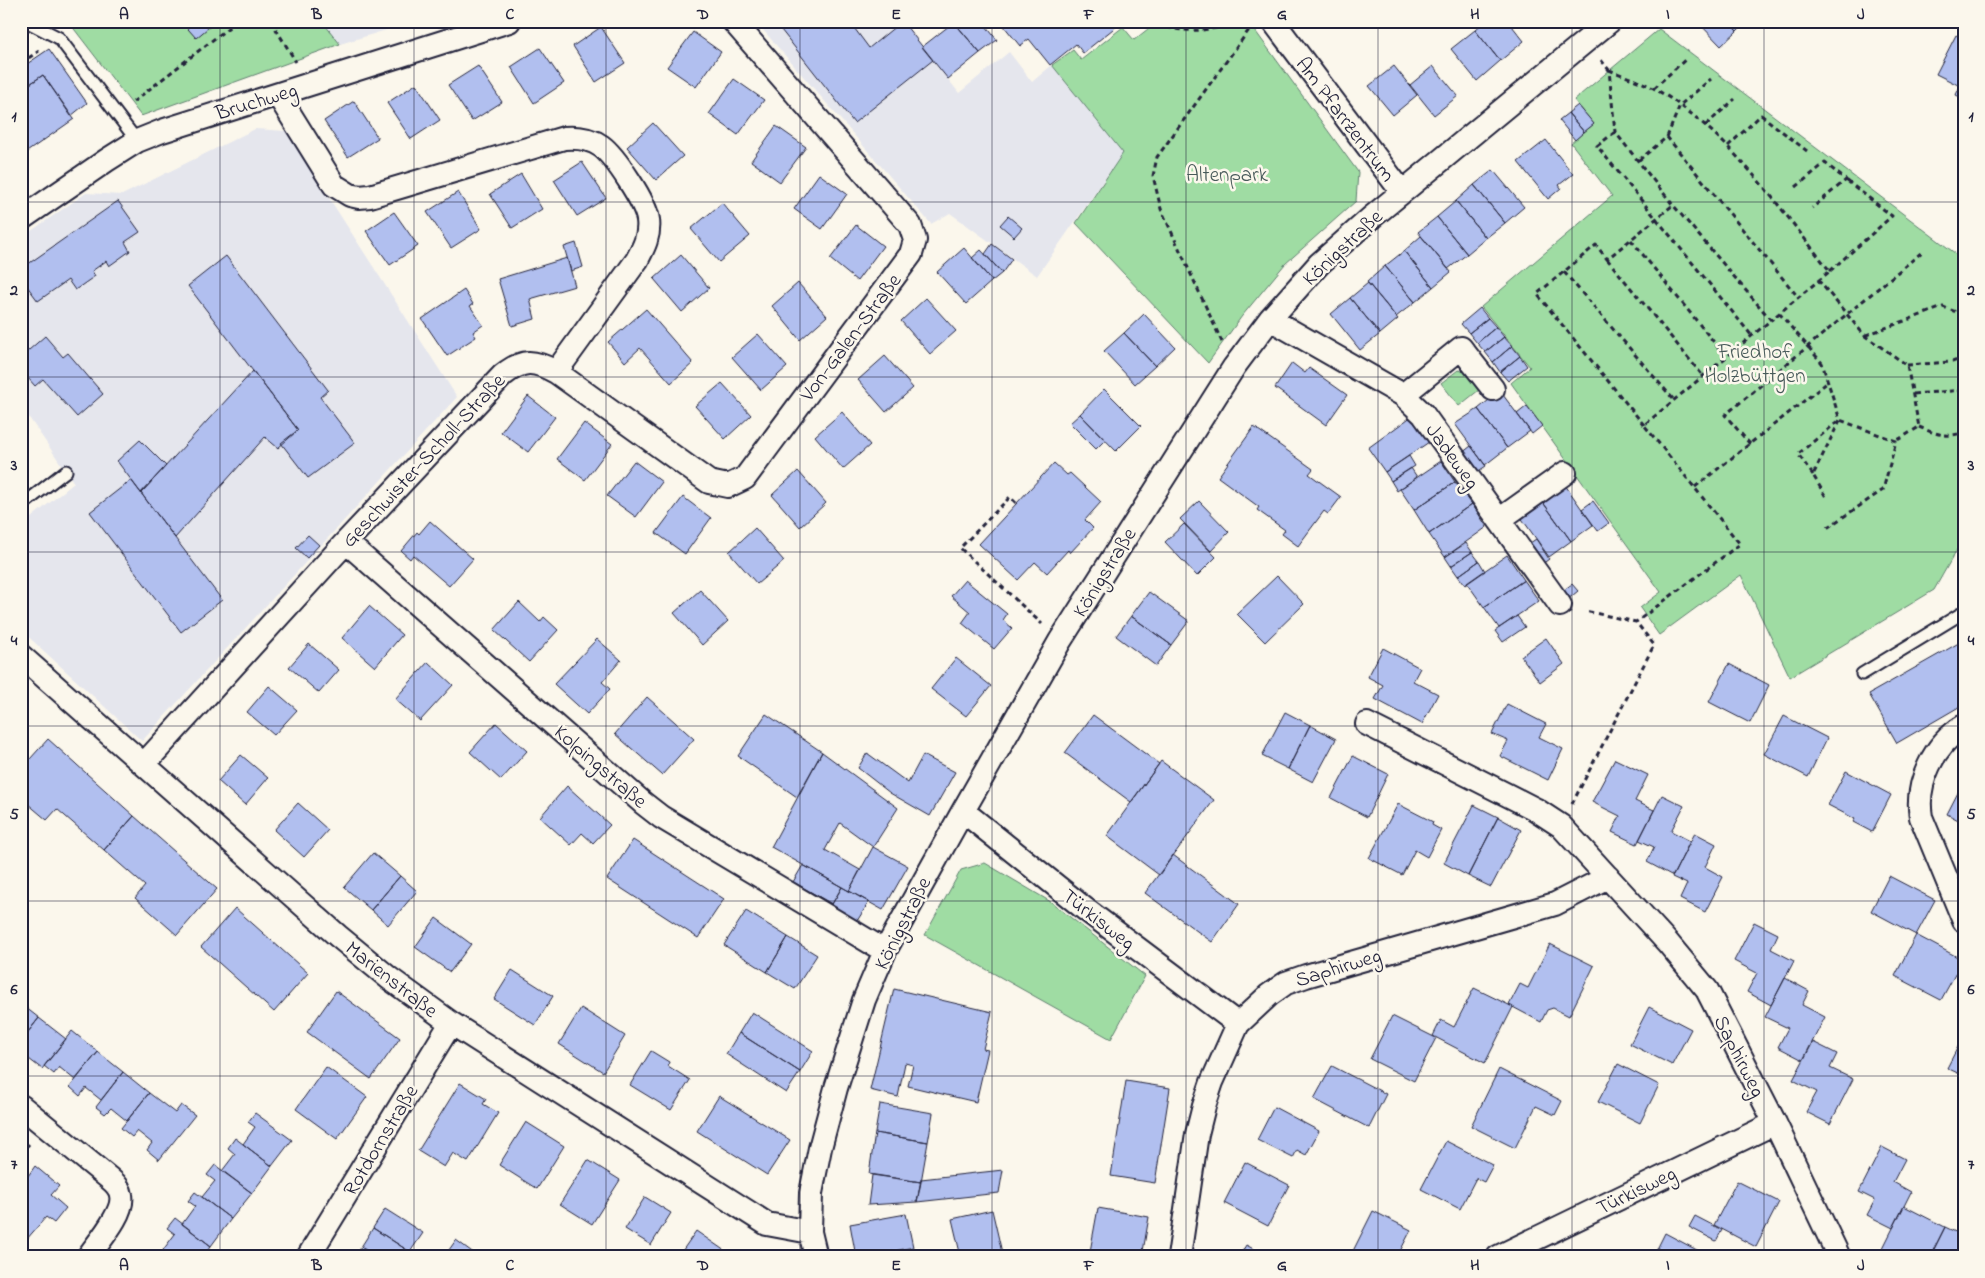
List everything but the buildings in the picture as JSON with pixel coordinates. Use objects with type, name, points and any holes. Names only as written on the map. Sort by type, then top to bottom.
[{"type":"street","name":"Bruchweg","points":[[21,219],[137,141],[162,131],[509,21]]},
{"type":"street","name":"Von-Galen-Straße","points":[[556,372],[709,482],[728,486],[745,478],[911,254],[914,240],[910,225],[733,21]]},
{"type":"street","name":"Am Pfarrzentrum","points":[[1273,21],[1402,192]]},
{"type":"street","name":"Königstraße","points":[[816,1257],[810,1232],[811,1194],[820,1148],[836,1088],[864,1000],[885,951],[1060,641],[1234,367],[1270,319],[1319,264],[1402,192],[1610,21]]},
{"type":"street","points":[[278,95],[334,185],[350,195],[360,197],[370,196],[564,138],[576,137],[589,140],[600,145],[612,155],[645,206],[648,220],[648,235],[637,260],[556,372]]},
{"type":"street","name":"Jadeweg","points":[[1270,319],[1403,395],[1423,414],[1560,605]]},
{"type":"street","points":[[1403,395],[1461,348],[1493,389]]},
{"type":"street","name":"Geschwister-Scholl-Straße","points":[[144,763],[346,542],[510,370],[526,363],[535,363],[556,372]]},
{"type":"street","points":[[1499,520],[1565,473]]},
{"type":"street","name":"Kolpingstraße","points":[[346,542],[643,804],[661,817],[885,951]]},
{"type":"street","name":"Marienstraße","points":[[21,656],[338,936],[389,978],[451,1024],[767,1224],[810,1232]]},
{"type":"street","name":"Saphirweg","points":[[1367,724],[1535,809],[1561,826],[1668,943],[1707,990],[1775,1123],[1839,1257]]},
{"type":"street","points":[[1964,726],[1947,740],[1926,770],[1919,804],[1921,816],[1964,921]]},
{"type":"street","name":"Türkisweg","points":[[963,811],[1085,909],[1238,1024]]},
{"type":"street","name":"Saphirweg","points":[[1238,1024],[1269,995],[1286,983],[1555,904],[1608,877]]},
{"type":"street","name":"Rotdornstraße","points":[[308,1257],[451,1024]]},
{"type":"street","points":[[1179,1257],[1197,1134],[1204,1106],[1212,1082],[1238,1024]]},
{"type":"street","points":[[21,1106],[110,1179],[119,1189],[122,1201],[118,1214],[88,1257]]},
{"type":"street","name":"Türkisweg","points":[[1498,1257],[1775,1123]]},
{"type":"lane","points":[[26,21],[59,38],[137,141]]},
{"type":"lane","points":[[21,506],[66,471]]},
{"type":"lane","points":[[1862,674],[1964,612]]},
{"type":"path","points":[[116,114],[237,21]]},
{"type":"path","points":[[271,21],[309,85]]},
{"type":"path","points":[[1150,21],[1173,28],[1201,31],[1219,28],[1238,21]]},
{"type":"path","points":[[1234,367],[1161,209],[1153,176],[1157,158],[1250,29]]},
{"type":"path","points":[[1586,41],[1609,70],[1654,88],[1680,104],[1706,125],[1728,146],[1830,271]]},
{"type":"path","points":[[1654,88],[1686,59]]},
{"type":"path","points":[[1609,70],[1615,132],[1771,320]]},
{"type":"path","points":[[1639,160],[1667,137],[1680,104],[1710,79]]},
{"type":"path","points":[[1706,125],[1735,99]]},
{"type":"path","points":[[1728,146],[1761,115],[1807,151]]},
{"type":"path","points":[[1615,132],[1597,146],[1752,336]]},
{"type":"path","points":[[1667,137],[1798,297]]},
{"type":"path","points":[[1644,425],[1830,271],[1892,216],[1824,163],[1796,187]]},
{"type":"path","points":[[1812,208],[1846,180]]},
{"type":"path","points":[[1607,259],[1674,205]]},
{"type":"path","points":[[1631,240],[1726,357]]},
{"type":"path","points":[[1636,622],[1740,544],[1537,294],[1596,246],[1703,376]]},
{"type":"path","points":[[1750,444],[1725,415],[1807,345],[1922,252]]},
{"type":"path","points":[[1564,272],[1674,400]]},
{"type":"path","points":[[1818,280],[1865,336],[1907,365],[1952,362],[1964,358]]},
{"type":"path","points":[[1865,336],[1943,307],[1964,315]]},
{"type":"path","points":[[1779,313],[1822,363],[1840,420],[1813,475]]},
{"type":"path","points":[[1907,365],[1919,427]]},
{"type":"path","points":[[1695,487],[1828,382]]},
{"type":"path","points":[[1913,394],[1964,390]]},
{"type":"path","points":[[1840,420],[1896,441]]},
{"type":"path","points":[[1826,497],[1798,454],[1840,420]]},
{"type":"path","points":[[1919,427],[1937,435],[1957,435],[1964,432]]},
{"type":"path","points":[[1827,528],[1883,490],[1896,441],[1919,427]]},
{"type":"path","points":[[1016,503],[1010,497],[960,548],[1060,641]]},
{"type":"path","points":[[1560,605],[1636,622],[1654,645],[1561,826]]},
{"type":"path","points":[[21,841],[26,846]]},
{"type":"shaded area","points":[[322,21],[416,21],[340,44]]},
{"type":"shaded area","points":[[758,21],[902,21],[959,93],[1009,52],[1032,82],[1052,65],[1123,153],[1037,276],[950,213],[931,224],[757,23]]},
{"type":"shaded area","points":[[255,129],[286,131],[457,397],[142,741],[21,630],[21,526],[74,483],[21,406],[21,238],[86,193],[122,195]]},
{"type":"green space","points":[[68,21],[322,21],[340,44],[141,116]]},
{"type":"green space","name":"Altenpark","points":[[1158,21],[1248,21],[1358,172],[1356,201],[1285,264],[1242,316],[1208,363],[1076,223],[1123,153],[1052,65],[1073,50],[1081,60],[1123,27],[1134,40]]},
{"type":"green space","name":"Friedhof Holzbüttgen","points":[[1659,29],[1964,260],[1964,537],[1934,590],[1790,677],[1741,575],[1659,635],[1640,608],[1661,592],[1511,383],[1530,367],[1481,307],[1612,196],[1571,143],[1594,124],[1574,100]]},
{"type":"green space","points":[[1458,370],[1466,372],[1479,390],[1459,406],[1441,383]]},
{"type":"green space","points":[[985,863],[1051,902],[1145,976],[1111,1039],[925,935],[961,870]]}]
